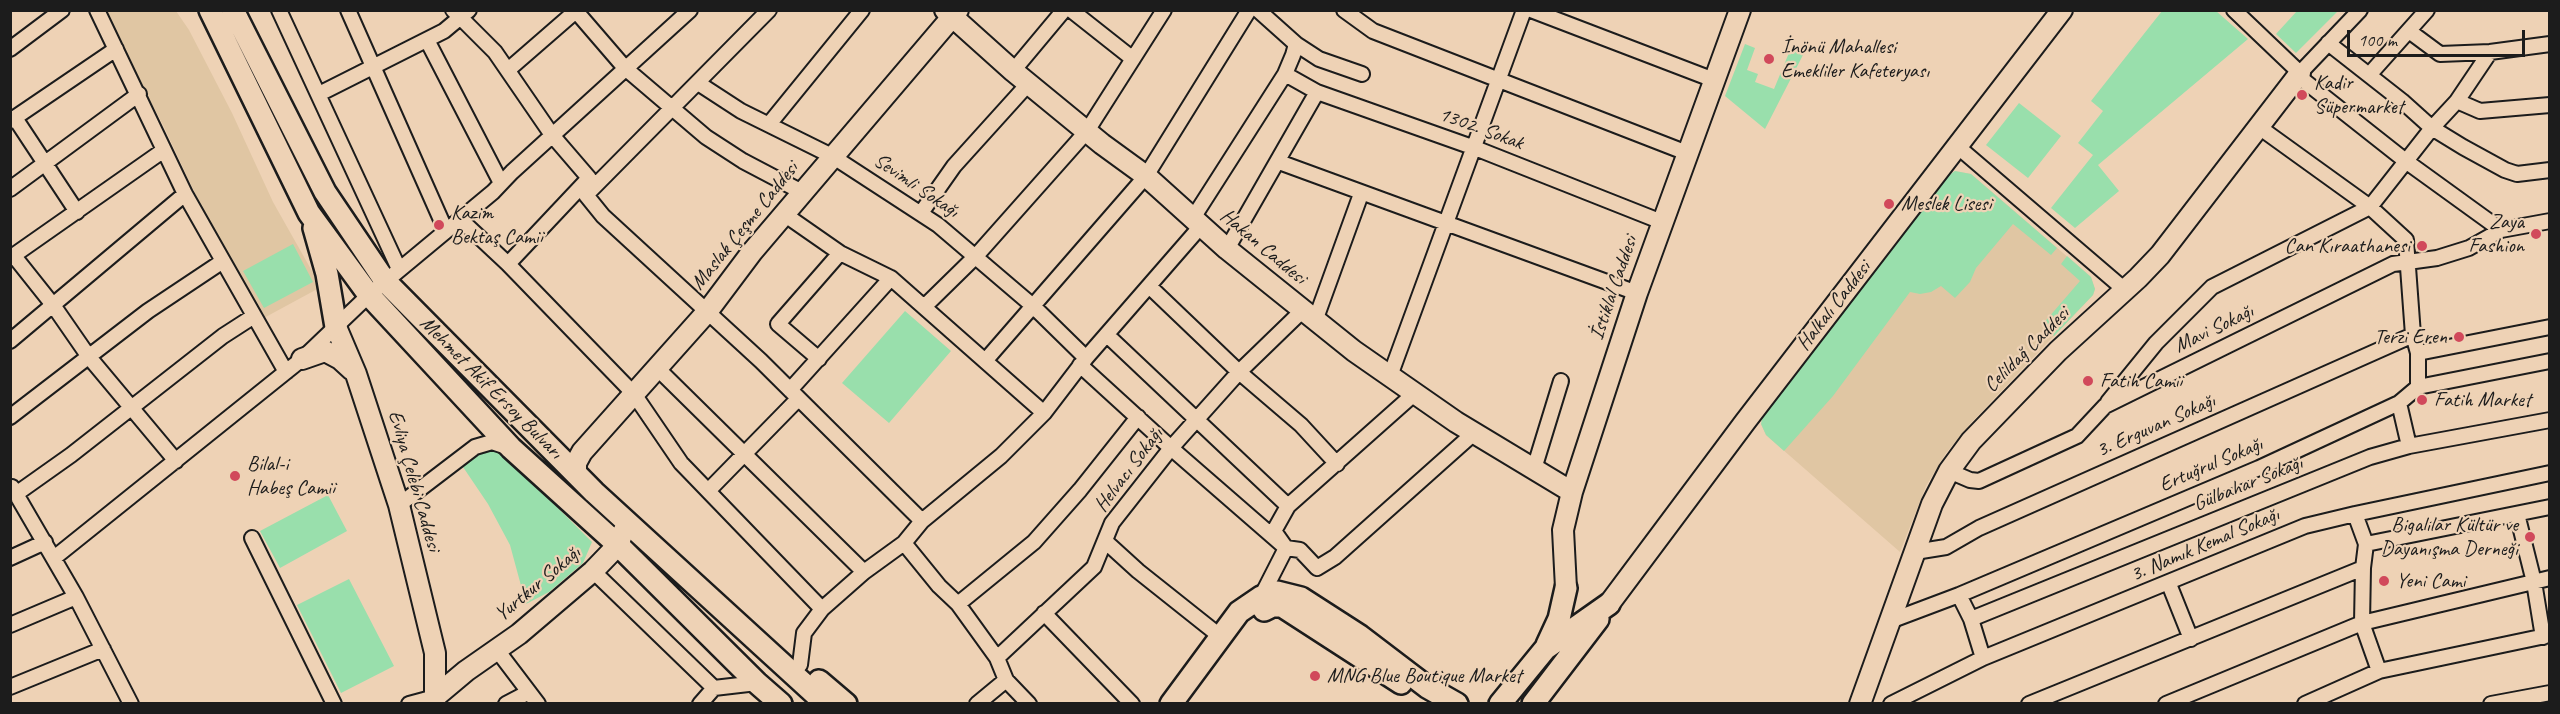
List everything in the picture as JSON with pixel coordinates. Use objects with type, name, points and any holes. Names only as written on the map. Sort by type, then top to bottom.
[{"type":"main road","name":"Mehmet Akif Ersoy Bulvarı","points":[[210,10],[309,213],[369,295],[511,448],[618,545],[781,704]]},
{"type":"main road","name":"Mehmet Akif Ersoy Bulvarı","points":[[233,10],[325,192],[392,275],[576,474],[826,704]]},
{"type":"main road","points":[[309,213],[327,274],[336,327]]},
{"type":"main road","points":[[1172,704],[1239,612],[1261,597],[1277,592],[1301,598],[1360,636],[1427,687],[1457,704]]},
{"type":"main road","points":[[1567,598],[1578,616],[1601,609]]},
{"type":"main road","points":[[1554,676],[1571,630],[1567,598]]},
{"type":"main road","points":[[1545,649],[1567,598]]},
{"type":"main road","points":[[1185,704],[1237,631],[1253,616],[1272,606],[1282,606],[1300,616],[1428,704]]},
{"type":"main road","name":"Halkalı Caddesi","points":[[1498,702],[1545,649],[1601,609]]},
{"type":"main road","name":"Halkalı Caddesi","points":[[1533,704],[1601,609]]},
{"type":"main road","points":[[747,632],[789,656],[846,704]]},
{"type":"main road","points":[[757,683],[772,704]]},
{"type":"street","points":[[10,49],[62,10]]},
{"type":"street","points":[[98,10],[185,194],[286,372]]},
{"type":"street","points":[[279,10],[319,94],[392,275]]},
{"type":"street","points":[[348,10],[446,231]]},
{"type":"street","points":[[54,558],[302,359],[369,295],[460,220],[690,10]]},
{"type":"street","points":[[586,195],[769,10]]},
{"type":"street","points":[[770,123],[862,10]]},
{"type":"street","points":[[1013,71],[1064,10]]},
{"type":"street","points":[[1071,10],[1133,59]]},
{"type":"street","points":[[925,306],[976,256],[1087,131],[1164,10]]},
{"type":"street","points":[[985,361],[1146,176],[1248,10]]},
{"type":"street","points":[[1258,10],[1296,44],[1319,59],[1362,74]]},
{"type":"street","points":[[1390,376],[1524,10]]},
{"type":"street","points":[[1531,10],[1714,80]]},
{"type":"street","name":"İstiklal Caddesi","points":[[1567,598],[1563,530],[1572,492],[1637,293],[1740,10]]},
{"type":"street","name":"Halkalı Caddesi","points":[[1601,609],[2062,10]]},
{"type":"street","points":[[2234,10],[2299,75],[2407,162],[2501,230]]},
{"type":"street","points":[[2299,75],[2360,10]]},
{"type":"street","points":[[2369,75],[2427,10]]},
{"type":"street","points":[[508,70],[576,11],[625,68],[706,137],[743,161],[802,192]]},
{"type":"street","points":[[1347,12],[1373,31],[1687,153]]},
{"type":"street","points":[[319,94],[427,40],[461,13],[495,52],[552,135],[589,178]]},
{"type":"street","name":"Hakan Caddesi","points":[[952,13],[1013,71],[1146,176],[1227,249],[1309,316],[1414,394],[1572,492]]},
{"type":"street","name":"Maslak Çeşme Caddesi","points":[[576,474],[577,460],[707,312],[752,252],[952,13]]},
{"type":"street","points":[[2409,31],[2440,54],[2490,52],[2550,44]]},
{"type":"street","points":[[427,40],[501,183]]},
{"type":"street","points":[[2328,43],[2432,128],[2505,170],[2517,174],[2550,170]]},
{"type":"street","points":[[800,665],[804,633],[822,609],[864,572],[904,543],[922,521],[1001,456],[1044,413],[1083,361],[1149,286],[1197,222],[1285,74],[1296,44]]},
{"type":"street","points":[[76,212],[13,119],[116,49]]},
{"type":"street","points":[[2105,406],[2156,343],[2212,287],[2370,207],[2432,128],[2457,101],[2490,52]]},
{"type":"street","name":"1302. Sokak","points":[[1285,74],[1317,92],[1475,148],[1662,222]]},
{"type":"street","name":"Celildağ Caddesi","points":[[1860,704],[1932,504],[1949,471],[1971,441],[2058,351],[2160,255],[2299,75]]},
{"type":"street","name":"Sevimli Sokağı","points":[[698,83],[741,111],[770,123],[832,156],[921,213],[976,256],[1033,306],[1083,361],[1171,448],[1286,548],[1300,550],[1317,568],[1326,563],[1474,433]]},
{"type":"street","points":[[921,213],[954,166],[1029,83]]},
{"type":"street","points":[[1227,249],[1279,162],[1317,92]]},
{"type":"street","points":[[10,189],[139,94]]},
{"type":"street","points":[[2457,101],[2480,111],[2550,105]]},
{"type":"street","points":[[2259,127],[2370,207],[2406,240],[2413,335],[2418,353],[2418,387]]},
{"type":"street","points":[[1957,146],[2125,290]]},
{"type":"street","points":[[164,150],[12,257],[53,305],[89,357],[176,461]]},
{"type":"street","points":[[1279,162],[1361,194],[1637,293]]},
{"type":"street","points":[[589,178],[586,195],[603,216],[794,395],[922,521]]},
{"type":"street","points":[[508,264],[589,178]]},
{"type":"street","points":[[10,341],[185,194]]},
{"type":"street","points":[[1309,316],[1361,194]]},
{"type":"street","points":[[784,214],[840,253],[891,278],[1044,413]]},
{"type":"street","points":[[460,220],[508,264],[634,394],[681,462],[822,609]]},
{"type":"street","name":"Mavi Sokağı","points":[[1949,471],[1978,481],[2077,436],[2105,406],[2392,264],[2438,258],[2469,248],[2501,230],[2550,221]]},
{"type":"street","points":[[819,359],[778,324],[840,253]]},
{"type":"street","points":[[10,417],[148,311],[222,261]]},
{"type":"street","points":[[708,491],[794,395],[819,359],[891,278]]},
{"type":"street","points":[[1149,286],[1239,372],[1301,425],[1337,464]]},
{"type":"street","points":[[126,702],[103,649],[76,597],[45,542],[12,491],[132,408],[224,336],[254,316]]},
{"type":"street","name":"Helvacı Sokağı","points":[[997,658],[1094,567],[1112,523],[1195,419],[1239,372],[1309,316]]},
{"type":"street","name":"Evliya Çelebi Caddesi","points":[[336,327],[356,374],[399,506],[435,653],[435,700]]},
{"type":"street","points":[[2418,353],[2550,327]]},
{"type":"street","points":[[1107,335],[1288,506]]},
{"type":"street","name":"3. Erguvan Sokağı","points":[[1915,552],[1946,547],[1979,528],[2413,335]]},
{"type":"street","points":[[302,359],[325,351],[340,359],[356,374]]},
{"type":"street","name":"Ertuğrul Sokağı","points":[[1890,621],[1959,595],[2259,468],[2399,403],[2418,387],[2550,361]]},
{"type":"street","points":[[657,368],[864,572]]},
{"type":"street","points":[[1534,469],[1561,381]]},
{"type":"street","points":[[1261,597],[1286,548],[1274,531],[1288,506],[1414,394]]},
{"type":"street","points":[[2399,403],[2409,446]]},
{"type":"street","points":[[958,604],[1034,542],[1080,490],[1138,417]]},
{"type":"street","name":"Gülbahar Sokağı","points":[[1971,619],[2370,457],[2409,446],[2550,420]]},
{"type":"street","points":[[399,506],[480,444],[492,442],[511,448]]},
{"type":"street","name":"3. Namık Kemal Sokağı","points":[[1892,704],[1983,658],[2169,584],[2305,526],[2550,473]]},
{"type":"street","points":[[2366,544],[2550,507]]},
{"type":"street","points":[[2355,514],[2366,544],[2362,623],[2379,671]]},
{"type":"street","points":[[2305,704],[2379,671],[2546,636],[2517,514]]},
{"type":"street","name":"Yurtkur Sokağı","points":[[466,671],[496,650],[593,571],[618,545],[626,522]]},
{"type":"street","points":[[252,538],[334,704]]},
{"type":"street","points":[[1105,541],[1138,571],[1221,637]]},
{"type":"street","points":[[10,558],[45,542]]},
{"type":"street","points":[[904,543],[939,586],[958,604],[997,658],[1006,680],[1029,704]]},
{"type":"street","points":[[2029,704],[2363,568]]},
{"type":"street","points":[[593,571],[714,688]]},
{"type":"street","points":[[2166,704],[2362,623],[2550,578]]},
{"type":"street","points":[[2169,584],[2191,639]]},
{"type":"street","points":[[1959,595],[1971,619],[1983,658]]},
{"type":"street","points":[[10,625],[76,597]]},
{"type":"street","points":[[1044,613],[1132,704]]},
{"type":"street","points":[[10,687],[103,649]]},
{"type":"street","points":[[496,650],[538,704]]},
{"type":"street","points":[[435,653],[447,667],[466,671]]},
{"type":"street","points":[[409,704],[435,700],[466,671]]},
{"type":"street","points":[[977,704],[1006,680]]},
{"type":"street","points":[[700,704],[714,688],[757,683]]},
{"type":"street","points":[[506,704],[529,692]]},
{"type":"street","points":[[2492,703],[2550,693]]},
{"type":"shaded area","points":[[103,11],[176,11],[189,30],[232,113],[273,202],[321,287],[262,319],[198,200],[164,127]]},
{"type":"shaded area","points":[[1955,171],[1971,174],[2091,277],[2095,289],[2093,295],[1970,424],[1946,453],[1926,486],[1900,552],[1766,435],[1761,424],[1949,175]]},
{"type":"green space","points":[[2162,11],[2216,11],[2248,39],[2098,165],[2119,191],[2075,228],[2051,208],[2093,155],[2078,143],[2103,111],[2091,101]]},
{"type":"green space","points":[[2297,11],[2338,11],[2296,53],[2276,34]]},
{"type":"green space","points":[[1745,44],[1755,48],[1747,70],[1758,74],[1755,82],[1774,89],[1791,48],[1804,53],[1765,129],[1725,96]]},
{"type":"green space","points":[[2019,103],[2061,136],[2028,178],[1986,145]]},
{"type":"green space","points":[[1955,171],[1971,174],[2057,248],[2051,255],[2013,224],[1976,268],[1970,282],[1955,298],[1941,286],[1931,292],[1920,294],[1910,292],[1833,396],[1784,451],[1766,435],[1761,424],[1763,413],[1949,175]]},
{"type":"green space","points":[[293,244],[313,282],[264,308],[243,271]]},
{"type":"green space","points":[[2067,256],[2091,277],[2095,289],[2093,295],[2054,336],[2042,325],[2080,281],[2061,264]]},
{"type":"green space","points":[[905,311],[951,351],[889,423],[842,383]]},
{"type":"green space","points":[[490,444],[511,461],[592,542],[583,563],[549,592],[526,604],[510,545],[488,504],[463,467]]},
{"type":"green space","points":[[328,495],[347,531],[280,568],[260,531]]},
{"type":"green space","points":[[349,579],[394,666],[341,693],[297,605]]},
{"type":"place","name":"İnönü Mahallesi Emekliler Kafeteryası","points":[[1769,59]]},
{"type":"place","name":"Kadir Süpermarket","points":[[2302,95]]},
{"type":"place","name":"Meslek Lisesi","points":[[1889,204]]},
{"type":"place","name":"Kazim Bektaş Camii","points":[[439,225]]},
{"type":"place","name":"Zaya Fashion","points":[[2536,234]]},
{"type":"place","name":"Can Kıraathanesi","points":[[2422,246]]},
{"type":"place","name":"Terzi Eren","points":[[2459,337]]},
{"type":"place","name":"Fatih Camii","points":[[2088,381]]},
{"type":"place","name":"Fatih Market","points":[[2422,400]]},
{"type":"place","name":"Bilal-i Habeş Camii","points":[[235,476]]},
{"type":"place","name":"Bigalılar Kültür ve Dayanışma Derneği","points":[[2530,537]]},
{"type":"place","name":"Yeni Cami","points":[[2384,581]]},
{"type":"place","name":"MNG Blue Boutique Market","points":[[1315,676]]}]
